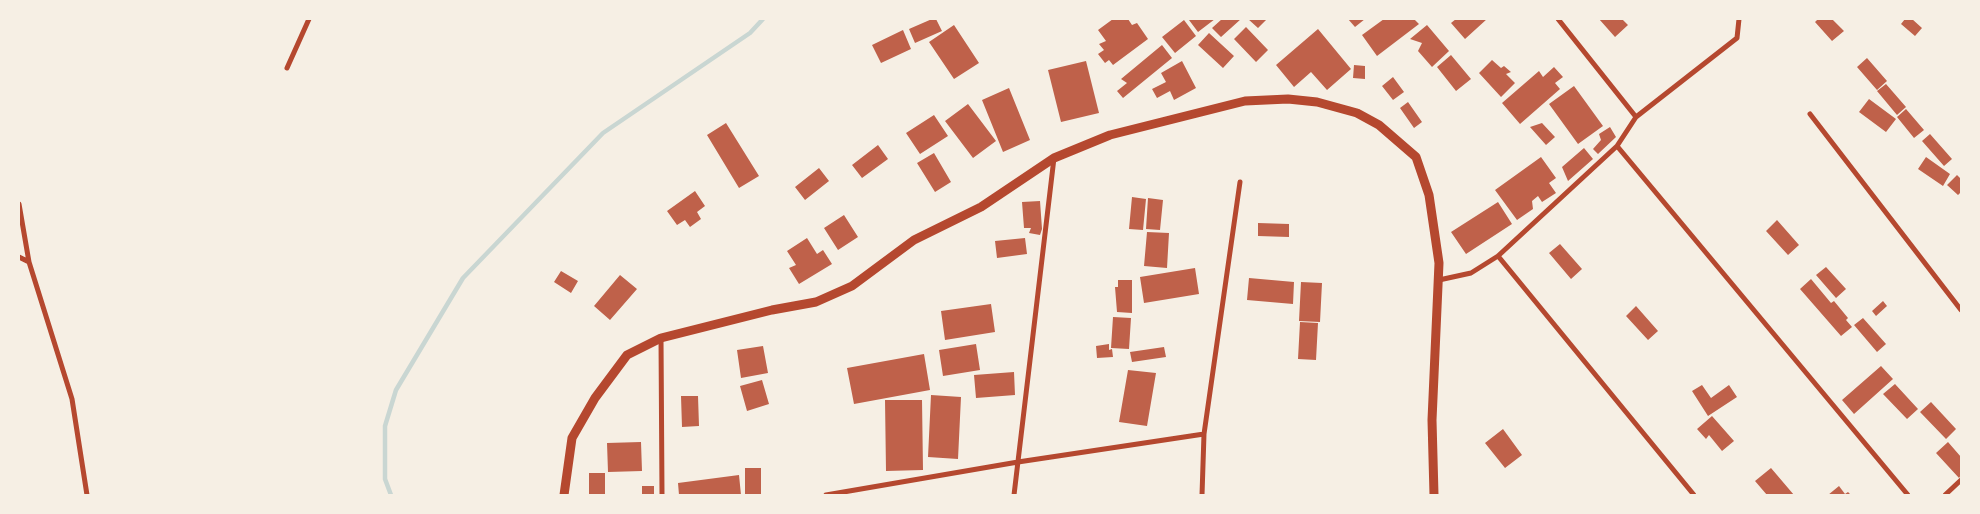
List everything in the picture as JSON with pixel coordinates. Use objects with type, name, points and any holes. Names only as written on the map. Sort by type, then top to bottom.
[{"type":"street","points":[[287,68],[309,19]]},
{"type":"street","points":[[1558,19],[1636,117]]},
{"type":"street","points":[[1439,280],[1472,273],[1498,256],[1617,146],[1636,117],[1737,38],[1739,19]]},
{"type":"street","points":[[564,495],[572,438],[595,398],[627,355],[661,338],[772,310],[816,302],[852,286],[914,240],[980,207],[1054,158],[1110,135],[1245,101],[1288,99],[1317,102],[1357,113],[1379,125],[1416,157],[1429,195],[1439,263],[1432,420],[1434,495]]},
{"type":"street","points":[[1810,114],[1961,310]]},
{"type":"street","points":[[1617,146],[1908,495]]},
{"type":"street","points":[[1014,495],[1054,158]]},
{"type":"street","points":[[1202,495],[1204,434],[1240,182]]},
{"type":"street","points":[[19,204],[29,262],[72,400],[87,495]]},
{"type":"street","points":[[1498,256],[1694,495]]},
{"type":"street","points":[[19,258],[29,262]]},
{"type":"street","points":[[661,338],[662,495]]},
{"type":"street","points":[[826,495],[1018,462],[1204,434]]},
{"type":"street","points":[[1945,495],[1961,480]]},
{"type":"building","points":[[936,19],[942,31],[915,43],[909,29]]},
{"type":"building","points":[[1113,19],[1128,19],[1132,25],[1137,23],[1148,39],[1113,65],[1109,60],[1105,63],[1098,54],[1104,50],[1099,44],[1106,41],[1098,30]]},
{"type":"building","points":[[1215,19],[1198,32],[1189,20]]},
{"type":"building","points":[[1222,19],[1241,19],[1221,37],[1212,28]]},
{"type":"building","points":[[1248,19],[1267,19],[1258,28]]},
{"type":"building","points":[[1348,19],[1365,19],[1355,27]]},
{"type":"building","points":[[1384,19],[1414,19],[1419,24],[1377,56],[1362,35]]},
{"type":"building","points":[[1456,19],[1487,19],[1465,39],[1451,23]]},
{"type":"building","points":[[1599,19],[1622,19],[1628,25],[1615,37]]},
{"type":"building","points":[[1818,19],[1832,19],[1844,31],[1832,41],[1815,22]]},
{"type":"building","points":[[1905,19],[1912,19],[1922,28],[1915,36],[1901,24]]},
{"type":"building","points":[[1184,20],[1196,36],[1175,53],[1162,37]]},
{"type":"building","points":[[954,25],[979,63],[954,79],[929,42]]},
{"type":"building","points":[[1427,25],[1449,51],[1432,67],[1418,51],[1422,43],[1410,39]]},
{"type":"building","points":[[1246,27],[1268,50],[1256,62],[1234,39]]},
{"type":"building","points":[[1318,29],[1351,69],[1327,90],[1311,72],[1294,87],[1276,65]]},
{"type":"building","points":[[903,30],[911,49],[881,63],[872,45]]},
{"type":"building","points":[[1209,33],[1234,56],[1223,68],[1198,45]]},
{"type":"building","points":[[1162,45],[1172,58],[1123,98],[1117,91],[1127,83],[1121,79]]},
{"type":"building","points":[[1451,55],[1471,79],[1456,91],[1437,67]]},
{"type":"building","points":[[1867,58],[1887,81],[1877,90],[1857,67]]},
{"type":"building","points":[[1492,60],[1501,68],[1504,66],[1511,72],[1506,74],[1515,83],[1501,97],[1479,73]]},
{"type":"building","points":[[1086,61],[1099,113],[1061,122],[1048,70]]},
{"type":"building","points":[[1182,61],[1196,88],[1174,100],[1170,91],[1157,98],[1152,89],[1166,82],[1161,73]]},
{"type":"building","points":[[1354,65],[1365,66],[1365,79],[1353,78]]},
{"type":"building","points":[[1554,67],[1563,77],[1555,83],[1560,89],[1520,124],[1502,103],[1539,71],[1543,77]]},
{"type":"building","points":[[1393,77],[1404,92],[1393,100],[1382,86]]},
{"type":"building","points":[[1886,84],[1906,107],[1897,115],[1877,91]]},
{"type":"building","points":[[1574,86],[1603,126],[1578,144],[1549,104]]},
{"type":"building","points":[[1009,88],[1030,140],[1003,152],[982,100]]},
{"type":"building","points":[[1869,99],[1896,119],[1886,132],[1859,112]]},
{"type":"building","points":[[1408,102],[1422,122],[1414,128],[1400,108]]},
{"type":"building","points":[[968,104],[996,141],[973,158],[945,121]]},
{"type":"building","points":[[1906,109],[1924,130],[1914,138],[1897,117]]},
{"type":"building","points":[[934,115],[948,136],[920,154],[906,133]]},
{"type":"building","points":[[726,123],[759,176],[739,188],[707,135]]},
{"type":"building","points":[[1542,123],[1555,137],[1546,145],[1530,127]]},
{"type":"building","points":[[1610,127],[1616,137],[1598,154],[1593,149],[1601,140],[1599,134]]},
{"type":"building","points":[[1930,134],[1952,159],[1944,166],[1922,141]]},
{"type":"building","points":[[878,145],[888,159],[862,178],[852,165]]},
{"type":"building","points":[[1584,148],[1593,159],[1568,181],[1562,167]]},
{"type":"building","points":[[934,153],[951,182],[935,192],[917,163]]},
{"type":"building","points":[[1541,157],[1556,178],[1549,183],[1556,193],[1542,202],[1538,196],[1532,201],[1533,209],[1517,220],[1495,190]]},
{"type":"building","points":[[1926,157],[1950,174],[1943,186],[1918,169]]},
{"type":"building","points":[[819,168],[829,181],[805,200],[795,187]]},
{"type":"building","points":[[1957,175],[1961,179],[1961,192],[1958,195],[1947,185]]},
{"type":"building","points":[[695,191],[705,206],[697,212],[701,219],[690,227],[685,220],[677,225],[667,211]]},
{"type":"building","points":[[1132,197],[1146,199],[1143,230],[1129,229]]},
{"type":"building","points":[[1148,198],[1163,200],[1160,230],[1146,229]]},
{"type":"building","points":[[1040,201],[1042,229],[1040,235],[1029,233],[1031,228],[1024,228],[1022,202]]},
{"type":"building","points":[[1498,202],[1512,224],[1466,254],[1451,232]]},
{"type":"building","points":[[844,215],[858,237],[838,250],[824,228]]},
{"type":"building","points":[[1777,220],[1799,245],[1788,255],[1766,231]]},
{"type":"building","points":[[1258,223],[1289,224],[1289,237],[1258,236]]},
{"type":"building","points":[[1147,232],[1169,233],[1167,268],[1144,266]]},
{"type":"building","points":[[807,238],[817,254],[823,250],[832,264],[799,284],[789,268],[796,265],[787,251]]},
{"type":"building","points":[[1025,238],[1027,254],[997,258],[995,241]]},
{"type":"building","points":[[1560,244],[1582,269],[1571,279],[1549,253]]},
{"type":"building","points":[[1826,267],[1846,289],[1836,298],[1816,275]]},
{"type":"building","points":[[1195,268],[1199,294],[1144,303],[1140,277]]},
{"type":"building","points":[[561,271],[578,281],[571,293],[554,282]]},
{"type":"building","points":[[620,275],[637,289],[610,320],[594,306]]},
{"type":"building","points":[[1249,278],[1294,282],[1293,304],[1247,300]]},
{"type":"building","points":[[1811,279],[1831,303],[1834,301],[1848,318],[1846,320],[1852,327],[1841,336],[1800,289]]},
{"type":"building","points":[[1118,280],[1132,280],[1132,313],[1117,312],[1115,287],[1118,287]]},
{"type":"building","points":[[1301,282],[1322,283],[1320,322],[1299,321]]},
{"type":"building","points":[[1883,301],[1887,306],[1876,316],[1872,311]]},
{"type":"building","points":[[991,304],[995,332],[945,340],[941,311]]},
{"type":"building","points":[[1636,306],[1658,331],[1648,340],[1626,316]]},
{"type":"building","points":[[1113,317],[1131,318],[1129,349],[1111,348]]},
{"type":"building","points":[[1863,318],[1886,344],[1877,352],[1854,325]]},
{"type":"building","points":[[1300,322],[1318,323],[1316,360],[1298,359]]},
{"type":"building","points":[[976,344],[980,370],[943,376],[939,350]]},
{"type":"building","points":[[1109,344],[1109,350],[1112,349],[1113,357],[1097,358],[1096,346]]},
{"type":"building","points":[[763,346],[768,373],[741,378],[737,350]]},
{"type":"building","points":[[1164,347],[1166,357],[1132,362],[1130,352]]},
{"type":"building","points":[[924,354],[930,390],[854,404],[847,368]]},
{"type":"building","points":[[1881,366],[1893,379],[1854,414],[1842,400]]},
{"type":"building","points":[[1128,370],[1156,373],[1147,426],[1119,422]]},
{"type":"building","points":[[1014,372],[1015,395],[976,398],[974,375]]},
{"type":"building","points":[[762,380],[769,404],[747,411],[740,386]]},
{"type":"building","points":[[1895,384],[1918,409],[1907,419],[1883,394]]},
{"type":"building","points":[[1702,385],[1711,398],[1729,385],[1737,397],[1708,416],[1692,391]]},
{"type":"building","points":[[931,395],[961,397],[958,459],[928,457]]},
{"type":"building","points":[[681,396],[698,396],[699,426],[682,427]]},
{"type":"building","points":[[885,400],[922,400],[923,470],[886,471]]},
{"type":"building","points":[[1931,402],[1956,429],[1946,439],[1920,412]]},
{"type":"building","points":[[1712,416],[1734,441],[1722,451],[1709,435],[1706,439],[1697,429]]},
{"type":"building","points":[[1503,429],[1522,455],[1505,468],[1485,443]]},
{"type":"building","points":[[641,442],[642,471],[608,472],[607,443]]},
{"type":"building","points":[[1948,442],[1961,457],[1961,475],[1959,478],[1936,453]]},
{"type":"building","points":[[745,468],[761,468],[761,495],[745,495]]},
{"type":"building","points":[[1771,468],[1794,495],[1767,495],[1755,481]]},
{"type":"building","points":[[589,473],[605,473],[605,495],[589,495]]},
{"type":"building","points":[[739,475],[741,495],[679,495],[678,483]]},
{"type":"building","points":[[642,486],[654,486],[654,495],[642,495]]},
{"type":"building","points":[[1839,486],[1845,494],[1848,492],[1851,495],[1828,495]]},
{"type":"waterway","points":[[391,495],[385,479],[385,426],[396,390],[463,278],[603,133],[750,33],[763,19]]}]
